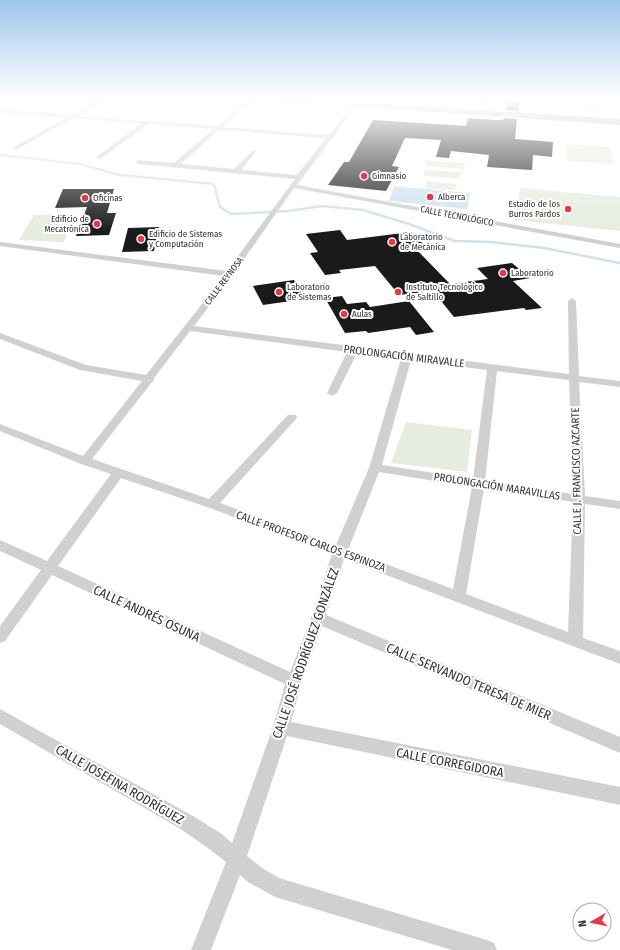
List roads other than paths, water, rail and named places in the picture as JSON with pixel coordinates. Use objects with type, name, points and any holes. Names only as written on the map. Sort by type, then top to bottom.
[{"type":"street","points":[[16,148],[24,143]]},
{"type":"street","points":[[100,157],[118,143]]},
{"type":"street","points":[[175,166],[200,143]]},
{"type":"street","name":"CALLE REYNOSA","points":[[85,461],[150,379],[270,220],[299,177],[326,143]]},
{"type":"street","points":[[236,172],[253,152]]},
{"type":"street","points":[[138,162],[299,177]]},
{"type":"street","name":"CALLE TECNOLÓGICO","points":[[293,186],[620,246]]},
{"type":"street","points":[[0,244],[226,278]]},
{"type":"street","points":[[0,252],[226,278]]},
{"type":"street","name":"CALLE J. FRANCISCO AZCARTE","points":[[572,301],[578,498],[575,642]]},
{"type":"street","name":"PROLONGACIÓN MIRAVALLE","points":[[188,328],[620,384]]},
{"type":"street","points":[[0,336],[84,368],[150,379]]},
{"type":"street","points":[[332,392],[354,350]]},
{"type":"street","name":"CALLE JOSÉ RODRÍGUEZ GONZÁLEZ","points":[[201,950],[236,860],[281,727],[294,681],[318,618],[340,552],[375,468],[407,356]]},
{"type":"street","points":[[459,596],[479,483],[492,368]]},
{"type":"street","points":[[211,504],[292,417]]},
{"type":"street","name":"CALLE PROFESOR CARLOS ESPINOZA","points":[[0,427],[85,461],[211,504],[459,596],[575,642],[620,658]]},
{"type":"street","name":"PROLONGACIÓN MARAVILLAS","points":[[375,468],[620,505]]},
{"type":"street","points":[[0,637],[119,472]]},
{"type":"street","name":"CALLE ANDRÉS OSUNA","points":[[0,545],[294,681]]},
{"type":"street","name":"CALLE SERVANDO TERESA DE MIER","points":[[318,618],[620,745]]},
{"type":"street","name":"CALLE JOSEFINA RODRÍGUEZ","points":[[0,716],[186,822],[215,841],[255,875],[275,887],[487,950]]},
{"type":"street","name":"CALLE CORREGIDORA","points":[[281,727],[620,796]]},
{"type":"water","name":"Alberca","points":[[394,186],[470,193],[467,209],[389,201]]},
{"type":"waterway","points":[[0,155],[80,164],[109,172]]},
{"type":"waterway","points":[[105,171],[120,175],[214,184],[220,207],[231,214],[288,211],[322,206],[363,210],[409,224],[455,241],[491,242],[544,248],[620,263]]},
{"type":"place","name":"Gimnasio","points":[[364,176]]},
{"type":"place","name":"Alberca","points":[[430,197]]},
{"type":"place","name":"Oficinas","points":[[85,198]]},
{"type":"place","name":"Estadio de los Burros Pardos","points":[[568,209]]},
{"type":"place","name":"Edificio de Mecatrónica","points":[[97,224]]},
{"type":"place","name":"Edificio de Sistemas y Computación","points":[[141,239]]},
{"type":"place","name":"Laboratorio de Mecánica","points":[[392,242]]},
{"type":"place","name":"Laboratorio","points":[[503,273]]},
{"type":"place","name":"Laboratorio de Sistemas","points":[[279,292]]},
{"type":"place","name":"Instituto Tecnológico de Saltillo","points":[[398,292]]},
{"type":"place","name":"Aulas","points":[[344,314]]}]
